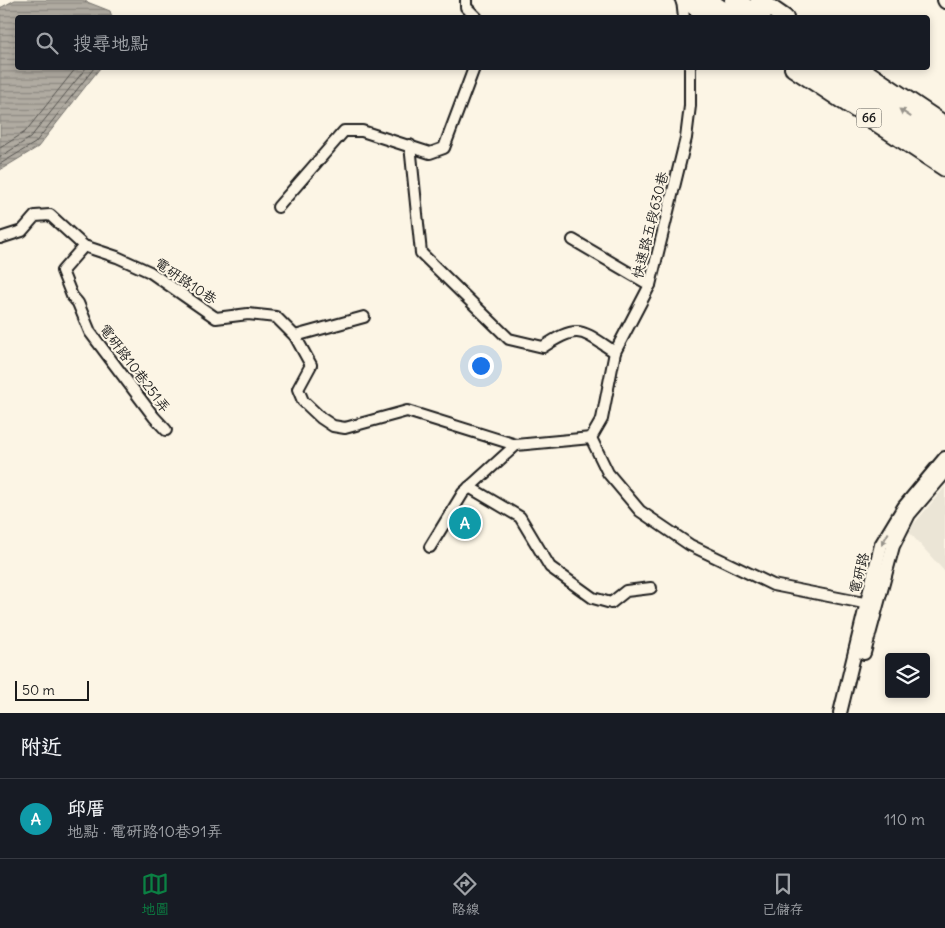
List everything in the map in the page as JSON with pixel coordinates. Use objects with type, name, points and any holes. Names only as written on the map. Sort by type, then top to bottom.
[{"type":"highway","points":[[706,0],[729,15]]},
{"type":"highway","points":[[734,0],[756,15]]},
{"type":"highway","name":"66","points":[[816,70],[945,158]]},
{"type":"highway","name":"66","points":[[839,70],[945,140]]},
{"type":"main road","points":[[683,0],[707,15]]},
{"type":"main road","points":[[759,0],[781,15]]},
{"type":"main road","name":"66","points":[[796,70],[945,168]]},
{"type":"main road","points":[[863,70],[945,125]]},
{"type":"street","points":[[466,0],[466,7],[474,15]]},
{"type":"street","points":[[683,0],[684,15]]},
{"type":"street","points":[[278,207],[344,131],[362,131],[430,153],[444,148],[473,70]]},
{"type":"street","name":"快速路五段630巷","points":[[591,438],[602,420],[615,352],[650,285],[686,138],[690,106],[690,70]]},
{"type":"street","points":[[410,145],[422,253],[510,338],[543,347],[565,332],[584,332],[615,352]]},
{"type":"street","name":"電研路10巷","points":[[0,238],[22,231],[34,216],[50,215],[84,246],[117,257],[150,272],[216,318],[248,314],[276,317],[295,336],[311,365],[298,389],[303,401],[333,426],[345,428],[407,410],[516,445],[591,438]]},
{"type":"street","points":[[573,240],[650,285]]},
{"type":"street","name":"電研路10巷251弄","points":[[84,246],[62,271],[72,296],[78,303],[90,332],[149,411],[166,430]]},
{"type":"street","points":[[295,336],[364,317]]},
{"type":"street","points":[[591,438],[608,473],[640,511],[690,545],[773,585],[872,605]]},
{"type":"street","points":[[430,546],[448,515],[469,487],[516,445]]},
{"type":"street","name":"電研路","points":[[847,713],[872,605],[882,545],[904,507],[945,458]]},
{"type":"street","name":"電研路","points":[[840,713],[872,605],[894,546],[909,514],[945,472]]},
{"type":"street","points":[[469,487],[520,517],[550,567],[593,598],[611,602],[626,591],[651,588]]},
{"type":"shaded area","points":[[945,487],[945,572],[908,531]]},
{"type":"water","points":[[15,0],[82,0],[110,11],[111,15],[15,15],[15,70],[98,70],[38,147],[0,170],[0,8]]},
{"type":"place","name":"邱厝","points":[[465,523]]}]
